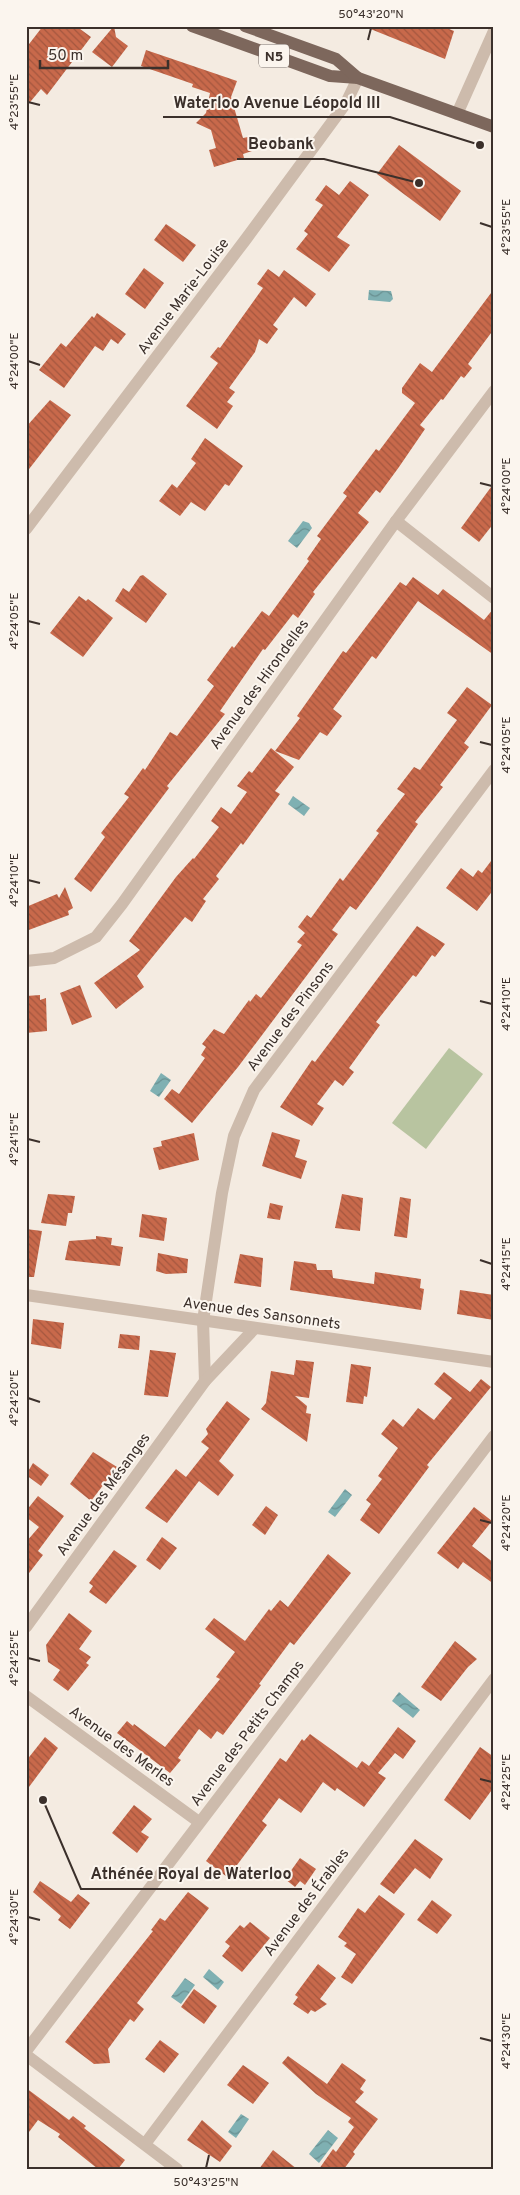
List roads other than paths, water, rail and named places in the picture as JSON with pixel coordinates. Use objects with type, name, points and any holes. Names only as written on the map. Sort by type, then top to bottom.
[{"type":"main road","name":"N5","points":[[245,26],[336,59],[358,78]]},
{"type":"main road","name":"N5","points":[[198,27],[330,76],[358,78],[494,127]]},
{"type":"street","points":[[457,114],[494,31]]},
{"type":"street","name":"Avenue Marie-Louise","points":[[26,529],[246,239],[346,103],[358,78]]},
{"type":"street","name":"Avenue des Hirondelles","points":[[26,961],[54,958],[96,937],[122,904],[396,521],[494,391]]},
{"type":"street","points":[[396,521],[494,598]]},
{"type":"street","name":"Avenue des Pinsons","points":[[203,1320],[222,1194],[234,1136],[254,1090],[494,770]]},
{"type":"street","name":"Avenue des Sansonnets","points":[[26,1295],[494,1362]]},
{"type":"street","points":[[203,1320],[205,1381]]},
{"type":"street","name":"Avenue des Mésanges","points":[[26,1627],[205,1381],[255,1328]]},
{"type":"street","name":"Avenue des Petits Champs","points":[[26,2050],[494,1436]]},
{"type":"street","name":"Avenue des Érables","points":[[145,2144],[494,1679]]},
{"type":"street","name":"Avenue des Merles","points":[[26,1696],[199,1822]]},
{"type":"street","points":[[26,2056],[177,2169]]},
{"type":"water","points":[[369,290],[391,291],[393,299],[390,302],[368,300]]},
{"type":"water","points":[[303,521],[309,523],[312,528],[297,548],[288,541]]},
{"type":"water","points":[[293,796],[310,808],[304,816],[288,804]]},
{"type":"water","points":[[161,1073],[171,1080],[159,1097],[150,1091]]},
{"type":"water","points":[[345,1489],[352,1495],[335,1517],[328,1512]]},
{"type":"water","points":[[399,1692],[420,1710],[413,1718],[392,1701]]},
{"type":"water","points":[[209,1969],[224,1982],[218,1990],[203,1977]]},
{"type":"water","points":[[185,1978],[195,1985],[181,2004],[171,1997]]},
{"type":"water","points":[[241,2114],[249,2119],[236,2138],[228,2132]]},
{"type":"water","points":[[328,2130],[338,2138],[319,2163],[309,2154]]},
{"type":"place","name":"Waterloo Avenue Léopold III","points":[[480,145]]},
{"type":"place","name":"Beobank","points":[[419,183]]},
{"type":"place","name":"Athénée Royal de Waterloo","points":[[43,1800]]}]
